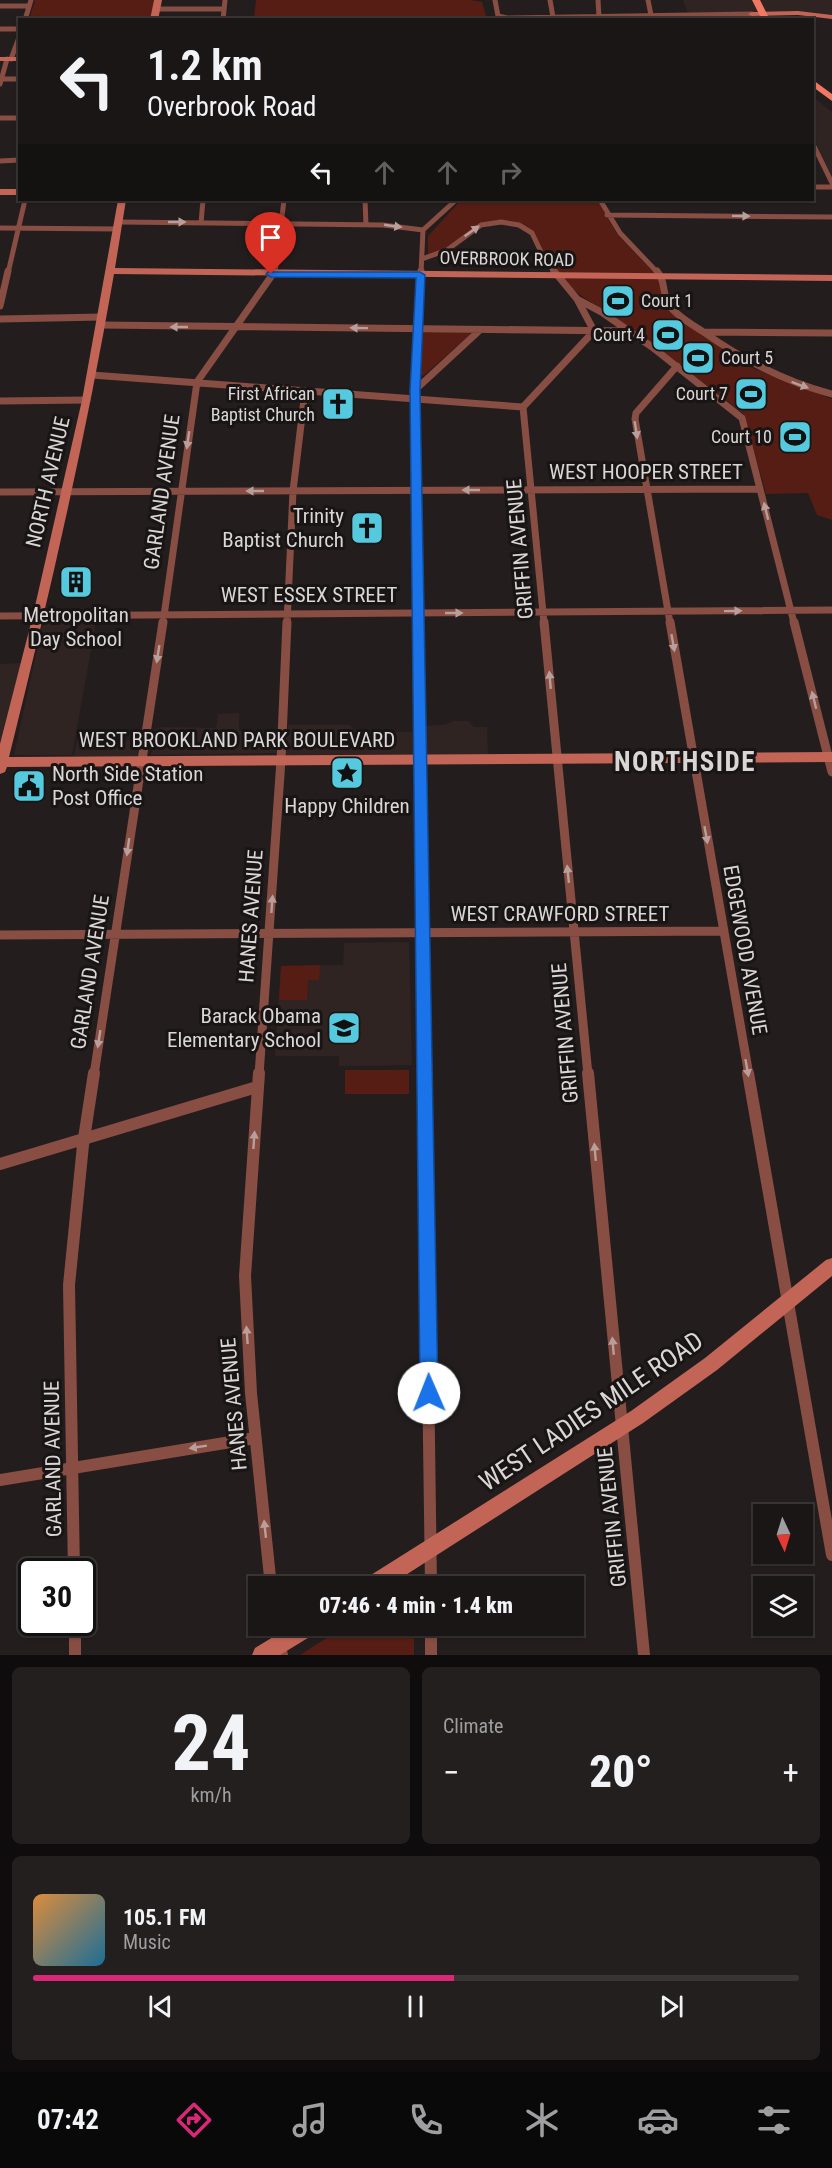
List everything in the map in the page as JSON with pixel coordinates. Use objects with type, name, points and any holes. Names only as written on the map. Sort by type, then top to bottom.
[{"type":"main road","points":[[746,0],[754,17]]},
{"type":"main road","points":[[756,0],[765,16]]},
{"type":"main road","points":[[814,84],[832,98]]},
{"type":"main road","points":[[814,93],[832,107]]},
{"type":"street","points":[[26,18],[31,0]]},
{"type":"street","points":[[223,18],[225,0]]},
{"type":"street","points":[[495,0],[498,16],[501,18],[754,17],[798,13],[832,17]]},
{"type":"street","points":[[550,0],[553,17]]},
{"type":"street","points":[[598,0],[599,17]]},
{"type":"street","points":[[648,0],[651,17]]},
{"type":"street","points":[[157,4],[224,9]]},
{"type":"street","points":[[0,6],[29,6]]},
{"type":"street","points":[[0,29],[18,29]]},
{"type":"street","points":[[18,37],[1,81],[18,79]]},
{"type":"street","points":[[0,118],[18,118]]},
{"type":"street","points":[[814,146],[832,183]]},
{"type":"street","points":[[0,160],[18,160]]},
{"type":"street","points":[[814,187],[832,187]]},
{"type":"street","points":[[0,192],[18,192]]},
{"type":"street","points":[[0,306],[25,201]]},
{"type":"street","name":"NORTH AVENUE","points":[[1,765],[39,615],[87,400],[122,201]]},
{"type":"street","points":[[201,223],[203,201]]},
{"type":"street","points":[[197,382],[275,274],[284,201]]},
{"type":"street","points":[[365,201],[366,225]]},
{"type":"street","points":[[431,1576],[415,395],[422,259],[420,249],[423,230],[455,201]]},
{"type":"street","points":[[600,201],[620,233],[662,277],[665,295],[671,307],[757,368],[805,387],[832,394]]},
{"type":"street","points":[[607,215],[832,217]]},
{"type":"street","points":[[0,228],[201,223],[366,225],[423,230]]},
{"type":"street","points":[[422,259],[447,250],[481,225],[508,223],[524,227],[532,233],[558,277],[577,299],[594,331]]},
{"type":"street","name":"OVERBROOK ROAD","points":[[109,271],[832,278]]},
{"type":"street","points":[[577,299],[589,304],[630,331],[740,415],[830,757],[832,772]]},
{"type":"street","points":[[0,320],[101,321],[238,327],[630,331]]},
{"type":"street","points":[[415,395],[480,330]]},
{"type":"street","points":[[92,375],[305,391],[415,395],[523,407],[594,331]]},
{"type":"street","points":[[704,332],[832,333]]},
{"type":"street","name":"EDGEWOOD AVENUE","points":[[677,366],[634,416],[832,1555]]},
{"type":"street","name":"GARLAND AVENUE","points":[[74,1558],[69,1285],[84,1138],[197,382]]},
{"type":"street","name":"HANES AVENUE","points":[[270,1576],[255,1438],[245,1308],[245,1276],[281,760],[293,491],[305,391]]},
{"type":"street","points":[[0,401],[87,400]]},
{"type":"street","name":"GRIFFIN AVENUE","points":[[523,407],[620,1428],[644,1655]]},
{"type":"street","name":"WEST HOOPER STREET","points":[[0,492],[760,489]]},
{"type":"street","name":"WEST ESSEX STREET","points":[[0,616],[832,610]]},
{"type":"street","name":"WEST BROOKLAND PARK BOULEVARD","points":[[1,765],[141,761],[830,757]]},
{"type":"street","name":"WEST CRAWFORD STREET","points":[[0,936],[724,931]]},
{"type":"street","points":[[0,1164],[257,1087]]},
{"type":"street","name":"WEST LADIES MILE ROAD","points":[[387,1576],[620,1428],[711,1364],[832,1266]]},
{"type":"street","points":[[0,1480],[255,1438]]},
{"type":"street","points":[[75,1636],[75,1655]]},
{"type":"street","points":[[275,1645],[291,1636]]},
{"type":"street","points":[[431,1636],[431,1655]]},
{"type":"shaded area","points":[[35,0],[154,0],[151,18],[30,18]]},
{"type":"shaded area","points":[[256,0],[470,0],[482,2],[487,18],[254,18]]},
{"type":"shaded area","points":[[683,0],[832,0],[832,15],[794,11],[688,13]]},
{"type":"shaded area","points":[[814,98],[832,112],[832,177],[814,138]]},
{"type":"shaded area","points":[[460,201],[598,201],[617,234],[654,273],[660,282],[662,295],[681,319],[750,367],[832,399],[832,520],[817,515],[808,493],[766,494],[744,414],[647,340],[570,288],[548,259],[534,233],[518,224],[479,224],[444,249],[428,255],[428,236]]},
{"type":"shaded area","points":[[423,332],[468,332],[471,334],[423,376],[421,375]]},
{"type":"shaded area","points":[[97,617],[72,755],[14,755],[44,618]]},
{"type":"shaded area","points":[[21,663],[0,748],[0,664]]},
{"type":"shaded area","points":[[239,713],[239,731],[277,732],[276,753],[151,755],[154,730],[161,727],[216,728],[218,714]]},
{"type":"shaded area","points":[[453,721],[468,721],[474,727],[487,727],[488,754],[286,755],[288,725],[350,725],[356,732],[423,732],[422,726],[444,725]]},
{"type":"shaded area","points":[[77,740],[140,740],[137,757],[74,756]]},
{"type":"shaded area","name":"Barack Obama Elementary School","points":[[409,942],[412,1065],[339,1066],[339,1056],[275,1056],[281,966],[343,965],[344,943]]},
{"type":"shaded area","points":[[320,965],[319,980],[308,980],[307,1000],[279,1000],[281,966]]},
{"type":"shaded area","points":[[345,1070],[409,1070],[409,1094],[345,1094]]},
{"type":"shaded area","points":[[329,1636],[414,1636],[414,1655],[300,1655]]},
{"type":"place","name":"Court 1","points":[[618,301]]},
{"type":"place","name":"Court 4","points":[[668,335]]},
{"type":"place","name":"Court 5","points":[[698,358]]},
{"type":"place","name":"Court 7","points":[[751,394]]},
{"type":"place","name":"First African Baptist Church","points":[[338,404]]},
{"type":"place","name":"Court 10","points":[[795,437]]},
{"type":"place","name":"Trinity Baptist Church","points":[[367,528]]},
{"type":"place","name":"Metropolitan Day School","points":[[76,582]]},
{"type":"place","name":"Happy Children","points":[[347,773]]},
{"type":"place","name":"North Side Station Post Office","points":[[29,786]]},
{"type":"place","name":"Barack Obama Elementary School","points":[[344,1028]]},
{"type":"district","name":"NORTHSIDE","points":[[685,762]]},
{"type":"route","points":[[271,274],[420,275],[415,390],[429,1393]]}]
